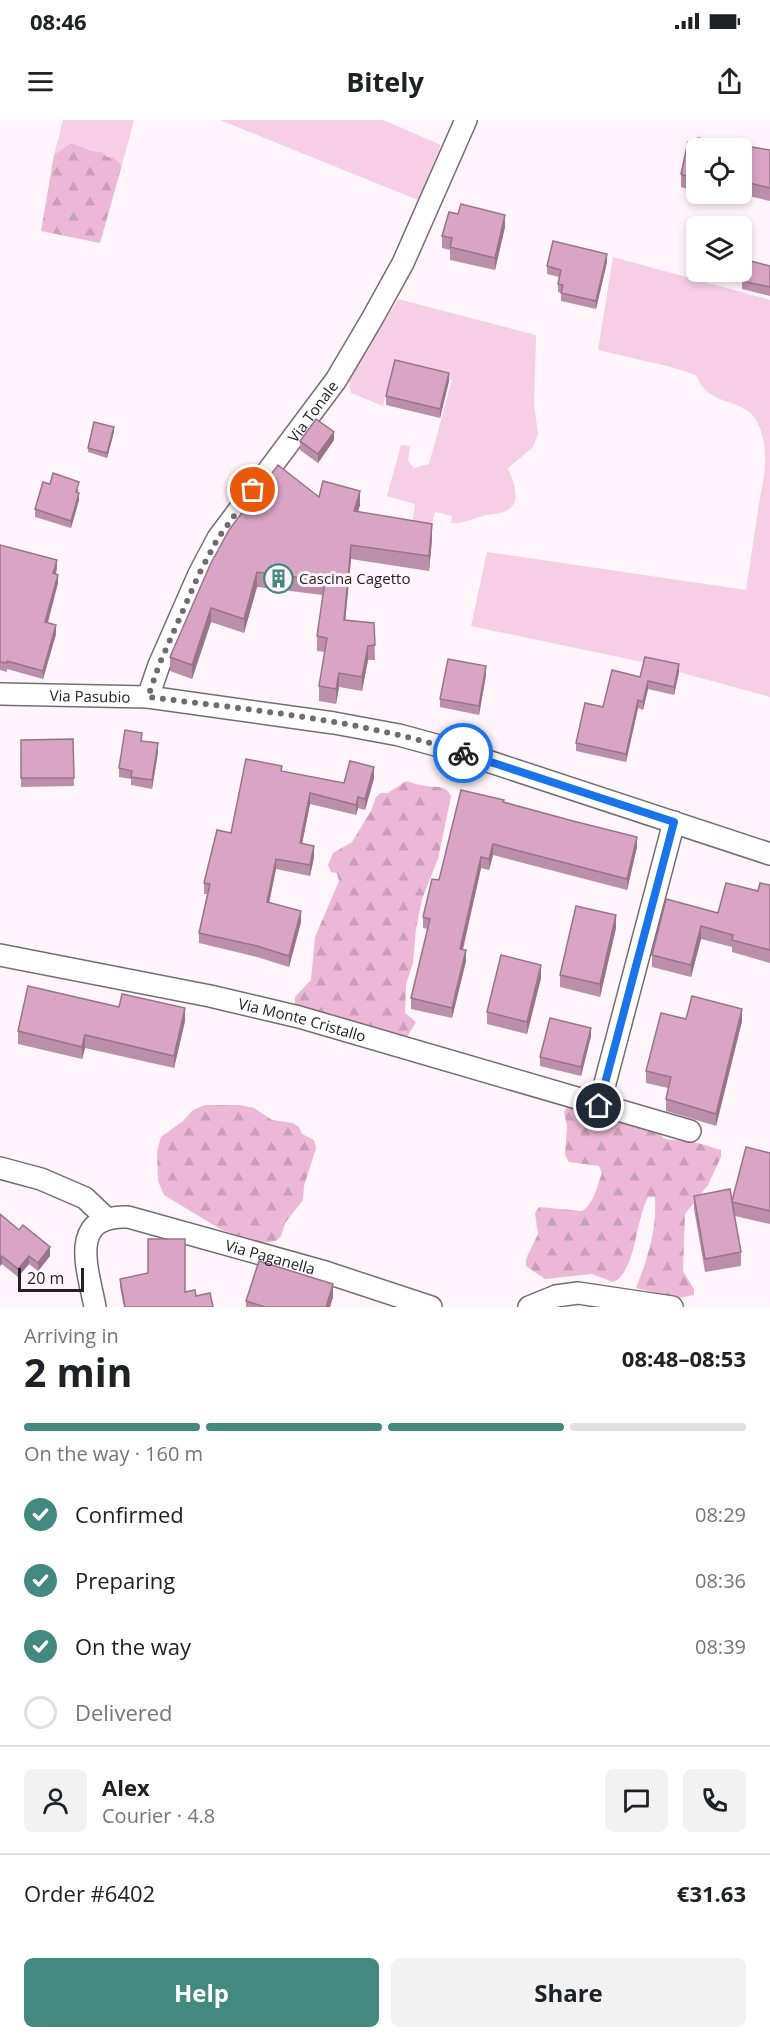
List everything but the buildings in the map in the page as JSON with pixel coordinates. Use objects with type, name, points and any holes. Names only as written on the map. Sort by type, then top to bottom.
[{"type":"street","name":"Via Tonale","points":[[148,697],[159,665],[199,574],[218,538],[336,380],[403,263],[466,120]]},
{"type":"street","name":"Via Pasubio","points":[[0,694],[148,697],[334,723],[399,735],[454,750],[770,854]]},
{"type":"street","points":[[599,1106],[674,822]]},
{"type":"street","name":"Via Monte Cristallo","points":[[0,955],[210,996],[299,1017],[690,1131]]},
{"type":"street","points":[[0,1168],[41,1179],[85,1198],[106,1219],[89,1232],[86,1242],[85,1253],[95,1307]]},
{"type":"street","name":"Via Paganella","points":[[106,1219],[116,1216],[128,1217],[322,1271],[431,1307]]},
{"type":"street","points":[[530,1307],[556,1296],[572,1293],[672,1307]]},
{"type":"shaded area","points":[[63,120],[134,120],[122,165],[114,158],[107,158],[102,152],[71,143],[54,155]]},
{"type":"shaded area","points":[[220,120],[383,120],[441,145],[418,200]]},
{"type":"shaded area","points":[[613,257],[686,277],[686,282],[704,282],[770,300],[770,697],[642,662],[471,626],[487,552],[746,590],[765,467],[762,436],[754,417],[740,406],[708,392],[696,375],[598,350]]},
{"type":"shaded area","points":[[398,299],[536,335],[534,404],[538,434],[533,447],[508,468],[514,485],[515,497],[514,503],[506,511],[455,523],[451,523],[452,516],[435,512],[430,531],[412,527],[415,504],[387,496],[401,445],[410,446],[408,461],[414,468],[429,464],[452,380],[393,366],[383,406],[351,393],[349,380]]},
{"type":"green space","points":[[71,143],[102,152],[122,165],[100,243],[41,231],[54,155]]},
{"type":"green space","points":[[406,781],[443,788],[451,796],[438,859],[422,899],[416,929],[413,963],[406,984],[405,1013],[416,1022],[405,1040],[302,1015],[295,1004],[295,997],[311,980],[315,937],[339,881],[337,873],[331,872],[328,865],[333,853],[352,842],[371,811],[376,797],[381,793],[388,793]]},
{"type":"green space","points":[[571,1099],[599,1106],[604,1123],[654,1120],[662,1137],[666,1139],[695,1142],[721,1150],[721,1157],[708,1185],[685,1214],[683,1271],[694,1289],[694,1295],[679,1298],[636,1288],[651,1243],[655,1221],[655,1197],[648,1197],[631,1257],[621,1277],[613,1282],[592,1274],[545,1279],[526,1266],[526,1259],[538,1234],[535,1213],[539,1207],[582,1211],[592,1199],[602,1173],[599,1166],[569,1162],[565,1155],[567,1126],[564,1112]]},
{"type":"green space","points":[[205,1105],[240,1105],[254,1108],[272,1120],[293,1123],[299,1127],[302,1134],[314,1140],[316,1148],[304,1186],[303,1200],[285,1223],[281,1236],[276,1241],[261,1243],[222,1230],[164,1195],[158,1181],[157,1151],[161,1137],[183,1121],[193,1110]]},
{"type":"way so far","points":[[253,490],[218,538],[199,574],[159,665],[148,697],[334,723],[399,735],[463,753]]},
{"type":"place","name":"Cascina Cagetto","points":[[278,578]]},
{"type":"route","points":[[463,753],[674,822],[599,1106]]}]
